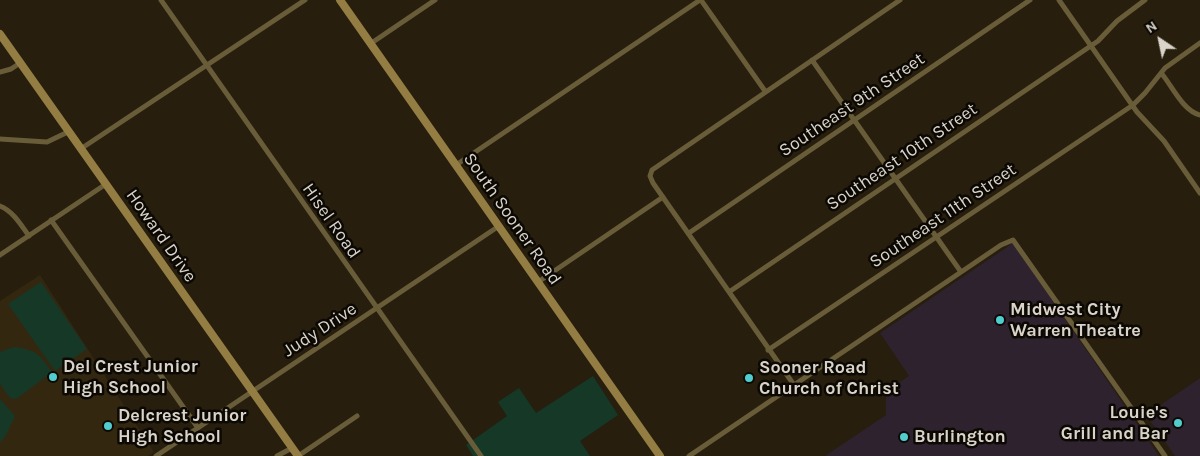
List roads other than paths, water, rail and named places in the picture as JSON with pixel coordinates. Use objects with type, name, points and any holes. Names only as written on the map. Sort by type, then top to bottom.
[{"type":"main road","name":"South Sooner Road","points":[[340,0],[660,456]]},
{"type":"main road","name":"Howard Drive","points":[[0,34],[298,456]]},
{"type":"street","name":"Hisel Road","points":[[161,0],[481,456]]},
{"type":"street","points":[[82,148],[305,0]]},
{"type":"street","points":[[370,44],[436,0]]},
{"type":"street","points":[[456,165],[700,0],[765,91]]},
{"type":"street","points":[[794,385],[768,350],[650,176],[652,170],[900,0]]},
{"type":"street","name":"Southeast 9th Street","points":[[689,233],[1030,0]]},
{"type":"street","points":[[1059,0],[1133,105],[1164,141],[1200,193]]},
{"type":"street","name":"Southeast 10th Street","points":[[729,292],[1090,46],[1117,21],[1145,0]]},
{"type":"street","name":"Southeast 11th Street","points":[[768,350],[1133,105],[1173,60],[1200,43]]},
{"type":"street","points":[[812,60],[960,272]]},
{"type":"street","points":[[0,72],[20,63]]},
{"type":"street","points":[[1162,74],[1184,105],[1191,112],[1200,115]]},
{"type":"street","points":[[0,139],[47,142],[70,131]]},
{"type":"street","points":[[0,255],[106,184]]},
{"type":"street","points":[[538,282],[663,197]]},
{"type":"street","points":[[0,206],[18,220],[28,236]]},
{"type":"street","points":[[51,220],[198,428]]},
{"type":"street","name":"Judy Drive","points":[[156,456],[499,226]]},
{"type":"street","points":[[689,456],[960,272],[1001,245],[1014,240],[1165,456]]},
{"type":"street","points":[[298,456],[357,416]]},
{"type":"street","points":[[277,456],[292,448]]},
{"type":"place","name":"Midwest City Warren Theatre","points":[[1000,320]]},
{"type":"place","name":"Del Crest Junior High School","points":[[53,377]]},
{"type":"place","name":"Sooner Road Church of Christ","points":[[749,378]]},
{"type":"place","name":"Louie's Grill and Bar","points":[[1178,423]]},
{"type":"place","name":"Delcrest Junior High School","points":[[108,426]]},
{"type":"place","name":"Burlington","points":[[904,437]]}]
